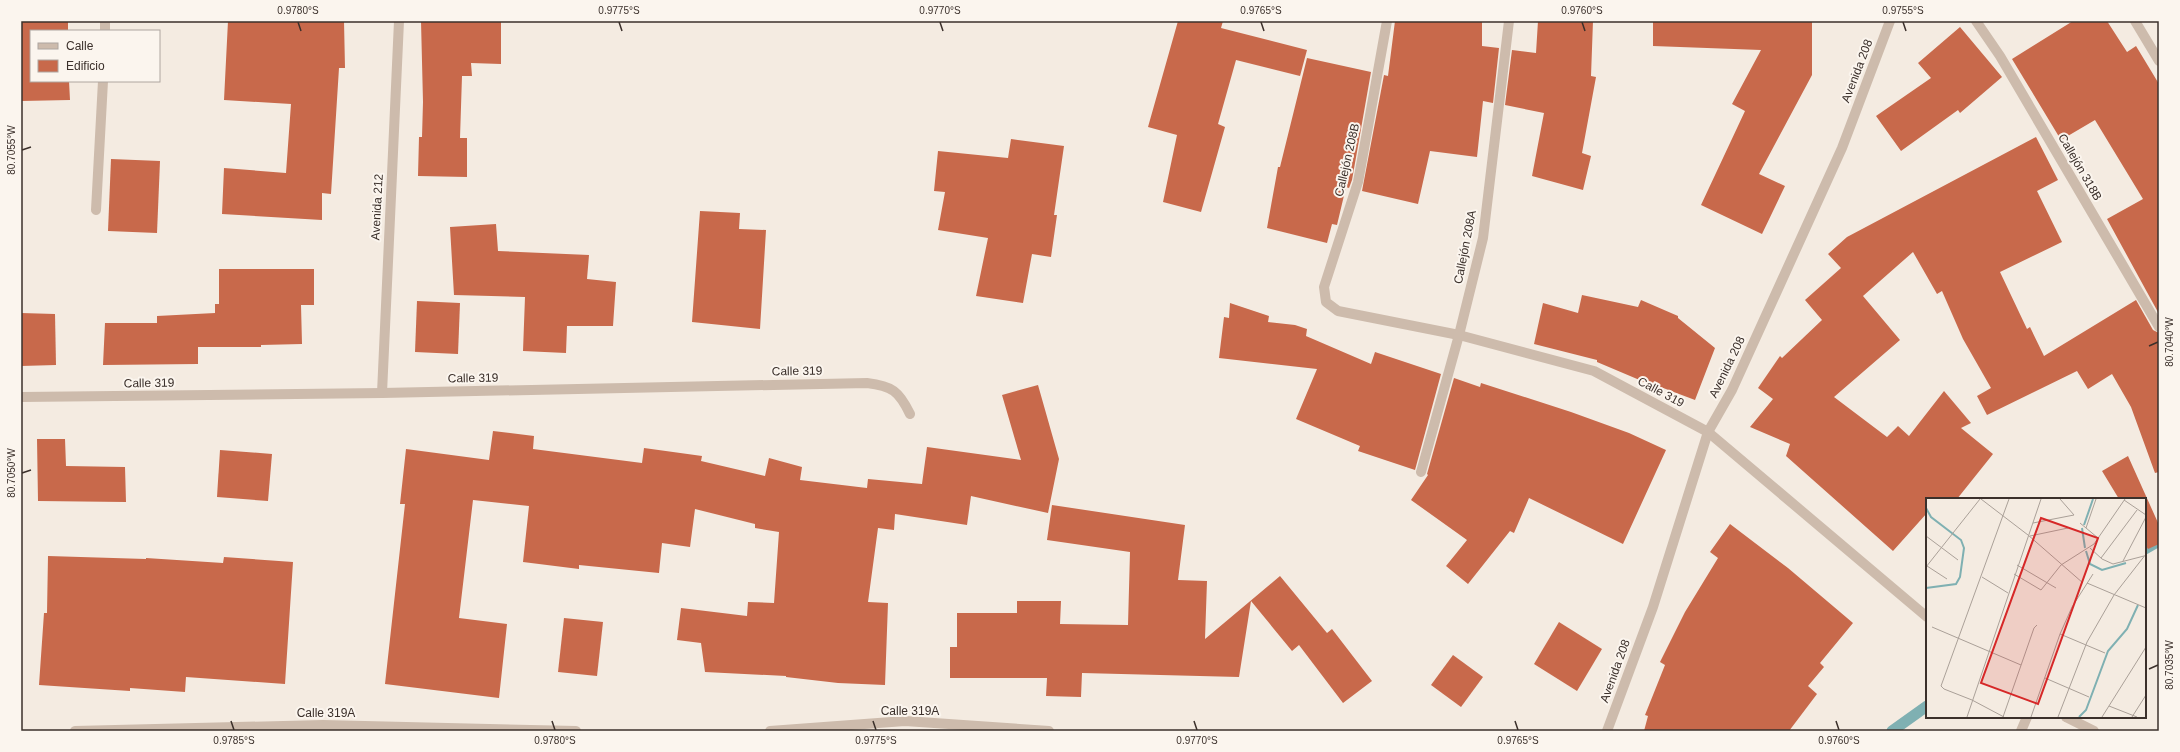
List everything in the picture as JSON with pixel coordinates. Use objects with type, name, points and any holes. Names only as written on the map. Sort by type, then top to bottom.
[{"type":"street","name":"Avenida 212","points":[[382,393],[399,21]]},
{"type":"street","name":"Callejón 208B","points":[[1326,302],[1324,286],[1358,182],[1387,21]]},
{"type":"street","name":"Callejón 208A","points":[[1421,472],[1459,335],[1483,238],[1509,21]]},
{"type":"street","name":"Avenida 208","points":[[1607,731],[1653,607],[1708,432],[1732,390],[1842,148],[1890,21]]},
{"type":"street","name":"Callejón 318B","points":[[1976,21],[2000,56],[2159,327]]},
{"type":"street","points":[[2135,21],[2159,61]]},
{"type":"street","points":[[96,210],[103,82]]},
{"type":"street","name":"Calle 319","points":[[1326,302],[1338,311],[1459,335],[1594,371],[1708,432],[1926,616]]},
{"type":"street","name":"Calle 319","points":[[21,397],[382,393],[867,383],[886,386],[903,399],[910,414]]},
{"type":"street","points":[[2021,731],[2027,718]]},
{"type":"street","points":[[2068,718],[2094,731]]},
{"type":"street","name":"Calle 319A","points":[[770,731],[905,726],[1049,731]]},
{"type":"street","name":"Calle 319A","points":[[75,731],[323,728],[576,731]]},
{"type":"building","points":[[21,21],[68,21],[68,30],[30,30],[30,82],[69,82],[70,100],[21,101]]},
{"type":"building","points":[[228,21],[344,21],[345,68],[339,68],[331,194],[322,193],[322,220],[222,214],[224,168],[286,173],[291,104],[224,100]]},
{"type":"building","points":[[421,21],[501,21],[501,64],[471,63],[472,76],[462,76],[460,138],[467,138],[467,177],[418,176],[419,137],[422,137],[423,102]]},
{"type":"building","points":[[1178,21],[1223,21],[1221,28],[1307,50],[1300,76],[1236,60],[1218,124],[1225,127],[1201,212],[1163,202],[1177,135],[1148,127]]},
{"type":"building","points":[[1395,21],[1482,21],[1482,46],[1499,48],[1493,103],[1483,101],[1477,157],[1430,151],[1418,204],[1362,191],[1384,75],[1388,76]]},
{"type":"building","points":[[1538,21],[1593,21],[1591,76],[1596,77],[1582,153],[1591,156],[1583,190],[1532,176],[1544,113],[1505,105],[1512,50],[1536,53]]},
{"type":"building","points":[[1653,21],[1812,21],[1812,75],[1759,174],[1785,186],[1762,234],[1701,205],[1745,111],[1732,104],[1761,50],[1653,46]]},
{"type":"building","points":[[2073,21],[2107,21],[2127,52],[2136,46],[2159,84],[2159,314],[2107,219],[2143,199],[2095,120],[2061,140],[2012,59]]},
{"type":"building","points":[[1960,27],[2002,77],[1960,113],[1958,110],[1901,151],[1876,116],[1931,78],[1918,63]]},
{"type":"building","points":[[1307,58],[1371,72],[1352,180],[1349,188],[1346,187],[1337,225],[1332,224],[1327,243],[1267,228],[1278,167],[1280,167]]},
{"type":"building","points":[[2036,137],[2058,180],[2037,191],[2062,242],[2000,272],[2027,329],[2030,327],[2044,356],[2136,300],[2153,330],[2159,333],[2159,472],[2155,473],[2131,407],[2112,374],[2088,389],[2077,371],[1987,415],[1977,396],[1991,388],[1963,339],[1942,291],[1937,294],[1913,252],[1863,296],[1900,340],[1834,397],[1887,437],[1898,426],[1909,436],[1944,391],[1971,423],[1961,428],[1993,454],[1958,498],[1926,498],[1926,514],[1893,551],[1786,456],[1790,444],[1750,427],[1773,399],[1758,388],[1780,356],[1782,358],[1822,320],[1805,300],[1841,268],[1828,254],[1847,237]]},
{"type":"building","points":[[1011,139],[1064,146],[1054,215],[1057,215],[1051,257],[1032,254],[1023,303],[976,296],[988,238],[938,230],[945,192],[934,191],[938,151],[1008,158]]},
{"type":"building","points":[[111,159],[160,161],[157,233],[108,231]]},
{"type":"building","points":[[700,211],[740,213],[739,229],[766,230],[760,329],[692,322]]},
{"type":"building","points":[[496,224],[498,251],[589,255],[587,279],[616,282],[613,326],[567,326],[566,353],[523,351],[525,297],[454,295],[450,227]]},
{"type":"building","points":[[219,269],[314,269],[314,305],[301,305],[302,344],[261,345],[261,347],[198,347],[198,364],[103,365],[105,323],[157,323],[157,316],[215,313],[215,304],[219,304]]},
{"type":"building","points":[[1582,295],[1638,307],[1641,300],[1678,316],[1678,318],[1715,348],[1695,400],[1650,383],[1649,384],[1597,362],[1597,360],[1534,344],[1543,303],[1578,313]]},
{"type":"building","points":[[417,301],[460,303],[458,354],[415,352]]},
{"type":"building","points":[[1230,303],[1269,316],[1268,322],[1295,325],[1307,329],[1306,336],[1371,364],[1375,352],[1441,374],[1415,470],[1358,451],[1360,446],[1296,419],[1317,369],[1219,358],[1224,317],[1229,318]]},
{"type":"building","points":[[21,313],[55,314],[56,365],[21,366]]},
{"type":"building","points":[[1454,378],[1480,387],[1481,383],[1571,412],[1629,433],[1666,450],[1623,544],[1529,498],[1514,533],[1510,531],[1468,584],[1446,566],[1467,540],[1411,500],[1428,475],[1427,474]]},
{"type":"building","points":[[1038,385],[1059,459],[1048,513],[971,496],[967,525],[895,514],[894,530],[878,528],[868,602],[888,603],[885,685],[838,683],[786,676],[705,672],[701,643],[677,640],[681,608],[747,616],[748,602],[774,603],[779,532],[755,528],[755,524],[695,509],[690,547],[662,543],[659,573],[579,565],[579,569],[523,562],[529,506],[473,500],[459,618],[507,624],[499,698],[385,684],[405,504],[400,504],[406,449],[489,460],[493,431],[534,436],[533,449],[642,463],[644,448],[702,456],[701,461],[765,476],[769,458],[802,467],[800,480],[867,488],[868,479],[922,484],[927,447],[1021,460],[1002,395]]},
{"type":"building","points":[[37,439],[65,439],[66,466],[125,467],[126,502],[38,501]]},
{"type":"building","points":[[220,450],[272,454],[268,501],[217,497]]},
{"type":"building","points":[[2128,456],[2159,525],[2159,544],[2148,549],[2146,546],[2146,498],[2118,498],[2102,471]]},
{"type":"building","points":[[1052,505],[1185,525],[1178,580],[1207,581],[1205,639],[1280,576],[1327,633],[1332,629],[1372,681],[1343,703],[1299,645],[1292,651],[1251,601],[1239,677],[1082,673],[1081,697],[1046,696],[1047,678],[950,678],[950,647],[957,647],[957,613],[1017,613],[1017,601],[1061,601],[1060,624],[1128,625],[1130,552],[1047,540]]},
{"type":"building","points":[[1730,524],[1788,568],[1853,623],[1820,663],[1824,667],[1808,686],[1817,694],[1789,731],[1644,731],[1648,716],[1645,715],[1665,665],[1660,662],[1685,612],[1718,558],[1710,552]]},
{"type":"building","points":[[48,556],[146,558],[223,563],[224,557],[293,562],[285,684],[186,677],[185,692],[130,688],[130,691],[39,685],[44,613],[47,613]]},
{"type":"building","points":[[564,618],[603,622],[597,676],[558,672]]},
{"type":"building","points":[[1559,622],[1602,649],[1577,691],[1534,664]]},
{"type":"building","points":[[1453,655],[1483,677],[1461,707],[1431,685]]},
{"type":"waterway","points":[[2146,548],[2159,541]]},
{"type":"waterway","points":[[1892,731],[1926,707]]}]
